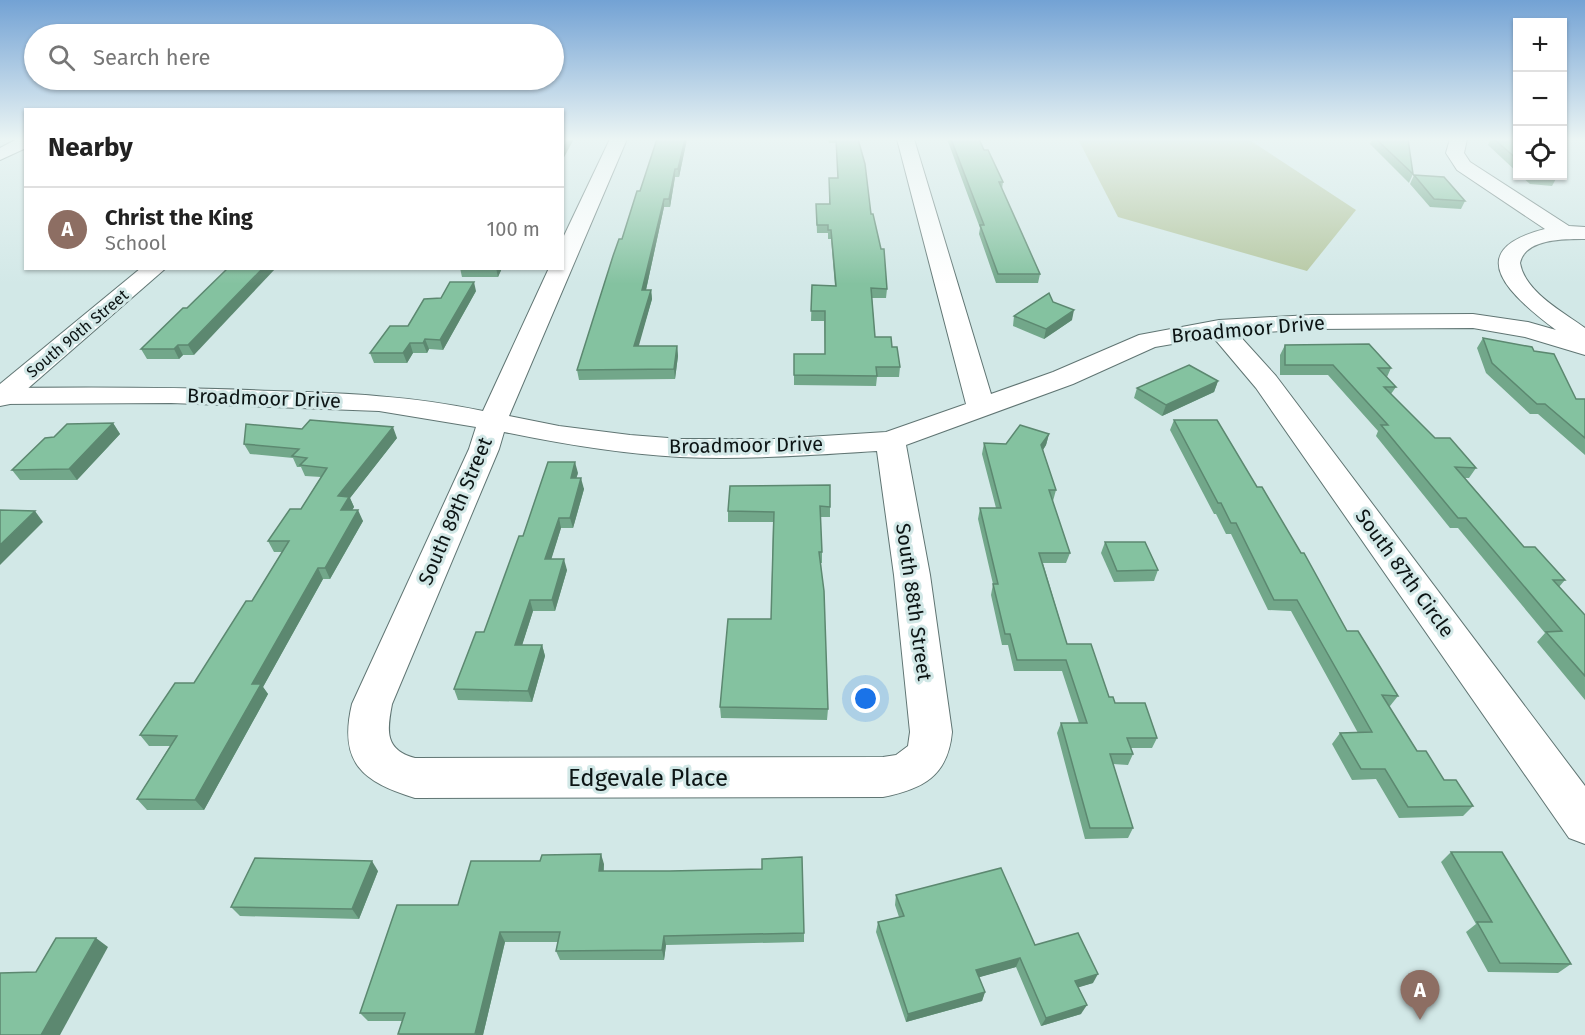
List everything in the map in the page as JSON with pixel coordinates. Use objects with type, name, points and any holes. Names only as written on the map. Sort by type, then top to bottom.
[{"type":"street","name":"South 89th Street","points":[[564,262],[597,187]]},
{"type":"street","points":[[919,187],[981,407]]},
{"type":"street","points":[[1499,187],[1574,233]]},
{"type":"street","points":[[1574,233],[1548,234],[1529,241],[1516,249],[1508,266],[1512,277],[1524,291],[1585,340]]},
{"type":"street","name":"South 90th Street","points":[[1,397],[153,270]]},
{"type":"street","name":"South 89th Street","points":[[375,756],[368,744],[366,726],[372,704],[484,449],[493,420],[561,270]]},
{"type":"street","name":"Broadmoor Drive","points":[[1473,321],[1490,318],[1514,306],[1521,299],[1524,291]]},
{"type":"street","name":"Broadmoor Drive","points":[[1,397],[171,395],[330,399],[379,403],[493,420],[524,429],[560,435],[681,448],[776,448],[890,441],[1063,378],[1148,340],[1219,328],[1311,322],[1473,321],[1528,330],[1585,347]]},
{"type":"street","name":"South 87th Circle","points":[[1219,328],[1266,382],[1585,823]]},
{"type":"street","name":"South 88th Street","points":[[890,441],[912,575],[931,732],[929,751],[922,761]]},
{"type":"street","name":"Edgevale Place","points":[[375,756],[381,764],[399,774],[415,778],[883,777],[912,770],[922,761]]},
{"type":"green space","points":[[1103,187],[1321,187],[1356,210],[1307,271],[1118,217]]},
{"type":"building","points":[[641,187],[671,187],[669,199],[664,199],[642,290],[651,290],[634,346],[677,346],[674,369],[577,370],[613,256],[619,239],[622,239],[637,191],[640,191]]},
{"type":"building","points":[[829,187],[868,187],[871,214],[873,214],[881,249],[884,249],[887,289],[871,288],[875,337],[891,337],[892,347],[897,347],[900,367],[876,367],[877,376],[794,375],[794,354],[825,354],[825,311],[811,311],[812,285],[836,286],[831,230],[828,230],[828,225],[817,225],[816,204],[830,204]]},
{"type":"building","points":[[970,187],[1001,187],[1040,274],[998,274],[980,225],[984,225]]},
{"type":"building","points":[[1424,187],[1453,187],[1465,201],[1434,199]]},
{"type":"building","points":[[226,270],[261,270],[188,345],[178,345],[174,349],[141,349],[183,308],[187,308]]},
{"type":"building","points":[[450,282],[474,282],[440,340],[425,339],[423,343],[410,343],[403,353],[370,353],[390,326],[408,326],[424,299],[441,298]]},
{"type":"building","points":[[1049,293],[1053,302],[1074,310],[1046,329],[1014,316]]},
{"type":"building","points":[[1483,338],[1532,347],[1534,351],[1554,354],[1576,399],[1585,399],[1585,438],[1545,404],[1537,404],[1492,363]]},
{"type":"building","points":[[1369,344],[1391,368],[1378,368],[1396,387],[1384,387],[1435,438],[1450,438],[1476,468],[1455,467],[1524,547],[1535,547],[1565,580],[1553,580],[1585,615],[1585,676],[1546,632],[1562,631],[1466,518],[1458,518],[1381,425],[1388,425],[1333,365],[1285,365],[1285,345]]},
{"type":"building","points":[[1189,365],[1218,381],[1166,405],[1137,388]]},
{"type":"building","points":[[310,420],[393,427],[338,496],[349,497],[341,510],[358,510],[325,568],[318,568],[252,684],[261,684],[195,800],[137,799],[177,736],[140,735],[175,683],[194,683],[246,601],[252,601],[289,541],[268,541],[290,509],[301,509],[327,468],[300,465],[307,458],[292,456],[299,449],[244,444],[246,424],[302,429]]},
{"type":"building","points":[[1174,420],[1217,420],[1257,487],[1262,487],[1301,553],[1304,553],[1347,631],[1358,631],[1398,696],[1382,695],[1417,751],[1426,751],[1444,780],[1456,780],[1473,806],[1408,807],[1385,769],[1361,769],[1340,733],[1372,732],[1297,600],[1274,600],[1236,523],[1231,523],[1221,503],[1218,503]]},
{"type":"building","points":[[113,423],[69,469],[12,470],[45,438],[54,437],[67,424]]},
{"type":"building","points":[[1020,425],[1049,434],[1041,445],[1056,490],[1049,490],[1070,553],[1039,553],[1067,644],[1091,644],[1109,697],[1113,697],[1115,703],[1145,703],[1157,738],[1127,738],[1133,754],[1110,754],[1133,828],[1090,828],[1061,723],[1087,723],[1066,660],[1017,660],[1010,634],[1005,634],[993,584],[998,584],[980,508],[1001,508],[984,443],[1006,444]]},
{"type":"building","points":[[548,462],[575,462],[571,478],[581,478],[570,518],[559,518],[545,559],[564,559],[552,600],[530,600],[515,645],[542,645],[528,691],[454,689],[476,632],[484,632],[519,536],[523,536]]},
{"type":"building","points":[[830,485],[830,507],[820,506],[822,552],[819,552],[824,591],[828,709],[720,707],[728,619],[771,619],[774,512],[728,511],[730,486]]},
{"type":"building","points":[[0,510],[35,511],[0,545]]},
{"type":"building","points":[[1105,542],[1145,542],[1158,570],[1117,571]]},
{"type":"building","points":[[1451,852],[1502,852],[1571,964],[1500,963],[1477,922],[1492,922]]},
{"type":"building","points":[[601,854],[599,871],[762,869],[762,859],[802,857],[804,933],[664,936],[662,950],[556,951],[560,932],[500,932],[475,1034],[398,1034],[405,1013],[360,1013],[397,905],[458,905],[471,861],[540,861],[542,855]]},
{"type":"building","points":[[255,858],[372,861],[352,909],[231,907]]},
{"type":"building","points":[[1001,868],[1035,945],[1078,933],[1098,974],[1075,981],[1087,1005],[1046,1018],[1020,958],[976,970],[985,992],[908,1014],[878,922],[904,916],[896,895]]},
{"type":"building","points":[[56,938],[96,938],[41,1035],[0,1035],[0,973],[36,972]]},
{"type":"place","name":"Christ the King","points":[[1420,1020]]}]
